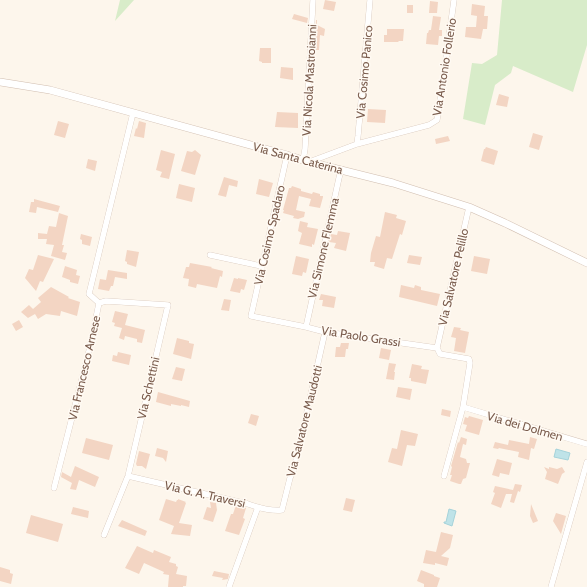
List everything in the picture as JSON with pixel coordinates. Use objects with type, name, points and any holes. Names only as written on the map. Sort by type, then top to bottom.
[{"type":"street","name":"Via Nicola Mastroianni","points":[[306,161],[305,149],[313,0]]},
{"type":"street","name":"Via Cosimo Panico","points":[[356,144],[358,136],[370,0]]},
{"type":"street","name":"Via Antonio Follerio","points":[[306,161],[356,144],[429,125],[436,120],[454,0]]},
{"type":"street","name":"Via Santa Caterina","points":[[0,82],[50,90],[393,184],[468,207],[505,223],[587,263]]},
{"type":"street","name":"Via Francesco Arnese","points":[[54,488],[90,347],[99,303],[89,294],[133,113]]},
{"type":"street","name":"Via Cosimo Spadaro","points":[[251,316],[261,266],[288,155]]},
{"type":"street","name":"Via Simone Flemma","points":[[306,327],[341,170]]},
{"type":"street","name":"Via Salvatore Pelillo","points":[[437,348],[468,207]]},
{"type":"street","points":[[210,255],[261,266]]},
{"type":"street","name":"Via Schettini","points":[[99,303],[106,301],[168,305],[128,476],[104,535]]},
{"type":"street","name":"Via Paolo Grassi","points":[[251,316],[325,332],[437,348],[440,354],[469,359],[470,363],[463,408]]},
{"type":"street","name":"Via Salvatore Maudotti","points":[[282,510],[290,478],[294,469],[325,332]]},
{"type":"street","points":[[444,476],[463,408]]},
{"type":"street","name":"Via dei Dolmen","points":[[463,408],[587,444]]},
{"type":"street","points":[[551,587],[587,462]]},
{"type":"street","name":"Via G. A. Traversi","points":[[128,476],[274,511],[282,510]]},
{"type":"street","points":[[229,587],[258,507]]},
{"type":"green space","points":[[120,0],[134,0],[115,21]]},
{"type":"green space","points":[[502,0],[587,0],[587,45],[573,92],[513,66],[511,73],[495,85],[485,125],[463,119],[472,63],[482,64],[497,55]]},
{"type":"water","points":[[556,449],[570,453],[568,460],[554,457]]},
{"type":"water","points":[[449,509],[456,511],[452,526],[444,523],[446,522]]},
{"type":"building","points":[[325,0],[336,2],[334,11],[323,9]]},
{"type":"building","points":[[430,1],[438,2],[437,13],[429,13]]},
{"type":"building","points":[[472,4],[485,6],[484,16],[488,16],[487,29],[483,29],[481,39],[465,37],[466,27],[476,27],[477,16],[471,15]]},
{"type":"building","points":[[407,5],[413,5],[413,13],[407,13]]},
{"type":"building","points":[[294,14],[308,18],[307,23],[292,19]]},
{"type":"building","points":[[433,16],[441,17],[439,30],[442,30],[442,36],[439,36],[438,45],[426,44],[427,33],[431,30]]},
{"type":"building","points":[[316,20],[317,25],[325,29],[324,36],[320,35],[319,50],[315,50]]},
{"type":"building","points":[[387,29],[404,29],[403,41],[384,42],[384,35],[387,35]]},
{"type":"building","points":[[260,48],[271,48],[271,63],[262,63],[259,61]]},
{"type":"building","points":[[281,67],[293,68],[293,80],[280,78]]},
{"type":"building","points":[[499,94],[509,97],[507,107],[496,105]]},
{"type":"building","points":[[368,109],[386,110],[385,123],[367,122]]},
{"type":"building","points":[[277,112],[298,113],[298,128],[275,127]]},
{"type":"building","points":[[58,121],[69,124],[65,138],[54,135]]},
{"type":"building","points":[[139,121],[146,123],[144,138],[134,136]]},
{"type":"building","points":[[533,133],[543,136],[539,150],[529,147]]},
{"type":"building","points":[[448,136],[450,141],[436,144],[435,139]]},
{"type":"building","points":[[486,147],[498,151],[494,165],[481,161],[484,149]]},
{"type":"building","points":[[161,150],[175,154],[169,179],[160,177],[162,172],[156,170]]},
{"type":"building","points":[[195,150],[201,155],[195,175],[181,171],[187,151],[192,152]]},
{"type":"building","points":[[88,159],[97,161],[95,171],[86,168]]},
{"type":"building","points":[[224,177],[238,181],[237,187],[229,185],[226,197],[218,195]]},
{"type":"building","points":[[259,179],[273,183],[269,197],[256,194]]},
{"type":"building","points":[[179,184],[195,188],[192,202],[176,198]]},
{"type":"building","points":[[292,186],[301,189],[301,191],[312,194],[313,192],[323,196],[320,208],[309,206],[311,199],[299,196],[296,210],[305,212],[304,217],[298,219],[293,218],[294,216],[283,213],[289,188]]},
{"type":"building","points":[[34,199],[60,206],[58,212],[37,207],[36,213],[29,212],[31,202],[34,202]]},
{"type":"building","points":[[385,212],[397,215],[396,218],[406,221],[392,259],[387,258],[384,269],[374,266],[375,262],[370,262],[376,236],[380,237]]},
{"type":"building","points":[[59,213],[68,216],[62,245],[64,245],[62,252],[67,253],[65,260],[51,256],[54,245],[46,244],[47,239],[38,239],[38,233],[47,234],[49,226],[56,227]]},
{"type":"building","points":[[300,221],[308,223],[307,227],[318,229],[314,245],[312,244],[312,247],[299,244],[302,233],[298,231]]},
{"type":"building","points":[[338,231],[350,233],[346,251],[334,248],[336,243],[329,242],[331,234],[337,235]]},
{"type":"building","points":[[81,234],[92,237],[90,246],[82,244],[82,240],[80,239]]},
{"type":"building","points":[[127,250],[139,252],[136,267],[127,264],[125,261]]},
{"type":"building","points":[[38,255],[54,259],[43,282],[40,281],[36,291],[25,278],[29,269],[33,270]]},
{"type":"building","points":[[409,255],[422,257],[420,265],[407,263]]},
{"type":"building","points":[[296,256],[309,259],[306,273],[303,272],[302,276],[292,274]]},
{"type":"building","points":[[474,256],[490,259],[487,274],[471,271]]},
{"type":"building","points":[[190,263],[212,267],[211,268],[223,271],[217,288],[197,284],[196,288],[188,286],[189,279],[183,278],[186,267],[189,267]]},
{"type":"building","points":[[65,266],[77,270],[76,275],[80,276],[78,284],[70,282],[70,280],[62,277]]},
{"type":"building","points":[[108,270],[127,273],[127,279],[115,277],[113,286],[111,286],[109,291],[98,289],[100,279],[106,280]]},
{"type":"building","points":[[234,278],[247,280],[244,290],[241,289],[240,293],[230,291]]},
{"type":"building","points":[[401,285],[414,288],[415,285],[421,287],[421,290],[440,294],[437,306],[399,297]]},
{"type":"building","points":[[51,287],[69,297],[68,298],[80,302],[77,316],[61,311],[60,316],[46,314],[38,319],[35,314],[28,318],[21,312],[29,305],[33,309],[41,302],[38,298]]},
{"type":"building","points":[[321,294],[336,297],[334,308],[322,306],[323,300],[319,300]]},
{"type":"building","points":[[224,299],[231,300],[229,311],[221,310]]},
{"type":"building","points":[[115,311],[128,314],[125,325],[145,330],[142,343],[137,342],[137,339],[125,336],[124,340],[119,338],[122,328],[114,326],[115,323],[112,322]]},
{"type":"building","points":[[19,320],[23,327],[16,331],[12,324]]},
{"type":"building","points":[[454,327],[461,328],[460,330],[469,332],[465,353],[454,351],[456,338],[451,337]]},
{"type":"building","points":[[177,338],[194,344],[191,359],[173,354]]},
{"type":"building","points":[[341,343],[349,343],[348,349],[346,349],[345,357],[335,357],[336,347],[340,347]]},
{"type":"building","points":[[381,348],[391,350],[389,360],[379,358]]},
{"type":"building","points":[[118,352],[131,355],[129,365],[112,361],[113,355],[117,356]]},
{"type":"building","points":[[389,363],[396,364],[394,380],[386,379]]},
{"type":"building","points":[[412,364],[422,366],[421,369],[429,370],[426,384],[411,381],[411,378],[409,378]]},
{"type":"building","points":[[176,367],[185,369],[182,381],[172,379]]},
{"type":"building","points":[[398,387],[412,389],[410,400],[396,397]]},
{"type":"building","points":[[158,392],[190,401],[189,407],[171,404],[171,406],[156,402]]},
{"type":"building","points":[[442,409],[451,411],[450,417],[441,415]]},
{"type":"building","points":[[251,414],[259,416],[256,426],[248,423]]},
{"type":"building","points":[[469,416],[483,420],[479,435],[465,431],[467,425],[463,424],[465,417],[468,418]]},
{"type":"building","points":[[401,430],[418,434],[415,446],[407,445],[402,466],[388,462],[392,448],[397,449]]},
{"type":"building","points":[[461,437],[467,439],[466,445],[463,444],[460,457],[466,459],[467,463],[470,463],[466,478],[463,479],[461,484],[459,484],[450,481],[452,475],[450,475],[451,466],[458,442],[459,443]]},
{"type":"building","points":[[530,437],[537,439],[534,449],[531,448],[529,460],[518,457],[519,452],[493,448],[495,442],[508,445],[509,440],[529,444]]},
{"type":"building","points":[[86,438],[113,445],[109,460],[82,453]]},
{"type":"building","points":[[157,448],[168,451],[166,462],[163,458],[155,456]]},
{"type":"building","points":[[139,451],[150,454],[146,469],[142,466],[137,466],[136,464]]},
{"type":"building","points":[[497,459],[512,463],[509,475],[500,473],[499,477],[492,475]]},
{"type":"building","points":[[75,466],[99,477],[95,487],[79,480],[76,490],[70,489],[72,483],[61,477],[62,472],[71,477]]},
{"type":"building","points":[[544,467],[549,469],[549,467],[557,469],[562,467],[565,472],[562,474],[558,484],[545,479],[547,472]]},
{"type":"building","points":[[515,484],[522,485],[520,492],[518,491],[514,503],[510,502],[512,494],[506,494],[501,508],[491,504],[495,493],[493,492],[495,486],[513,490]]},
{"type":"building","points":[[346,498],[355,500],[352,512],[343,510]]},
{"type":"building","points":[[166,499],[176,502],[178,499],[186,502],[179,523],[192,525],[190,536],[171,534],[174,526],[159,520]]},
{"type":"building","points":[[210,502],[216,503],[217,510],[213,522],[203,519],[207,507],[211,508]]},
{"type":"building","points":[[531,504],[538,521],[533,523],[530,516]]},
{"type":"building","points":[[236,505],[246,508],[243,518],[245,519],[239,535],[225,531]]},
{"type":"building","points":[[73,507],[89,511],[88,518],[71,514]]},
{"type":"building","points":[[556,513],[566,516],[561,534],[553,521]]},
{"type":"building","points":[[31,515],[63,524],[58,542],[26,533]]},
{"type":"building","points":[[122,520],[147,531],[145,536],[118,526]]},
{"type":"building","points":[[441,532],[453,535],[450,548],[441,556],[449,558],[447,566],[435,563],[435,565],[423,563],[426,550],[436,552]]},
{"type":"building","points":[[137,546],[153,553],[154,550],[171,557],[169,562],[176,564],[178,567],[176,574],[187,576],[186,586],[168,587],[169,575],[163,574],[164,572],[144,563],[139,574],[125,568]]},
{"type":"building","points":[[0,567],[10,570],[10,573],[13,574],[11,584],[0,581]]},
{"type":"building","points":[[421,570],[440,578],[437,587],[424,587],[424,584],[417,581]]},
{"type":"building","points":[[214,571],[229,574],[228,579],[222,580],[223,578],[212,576]]}]
